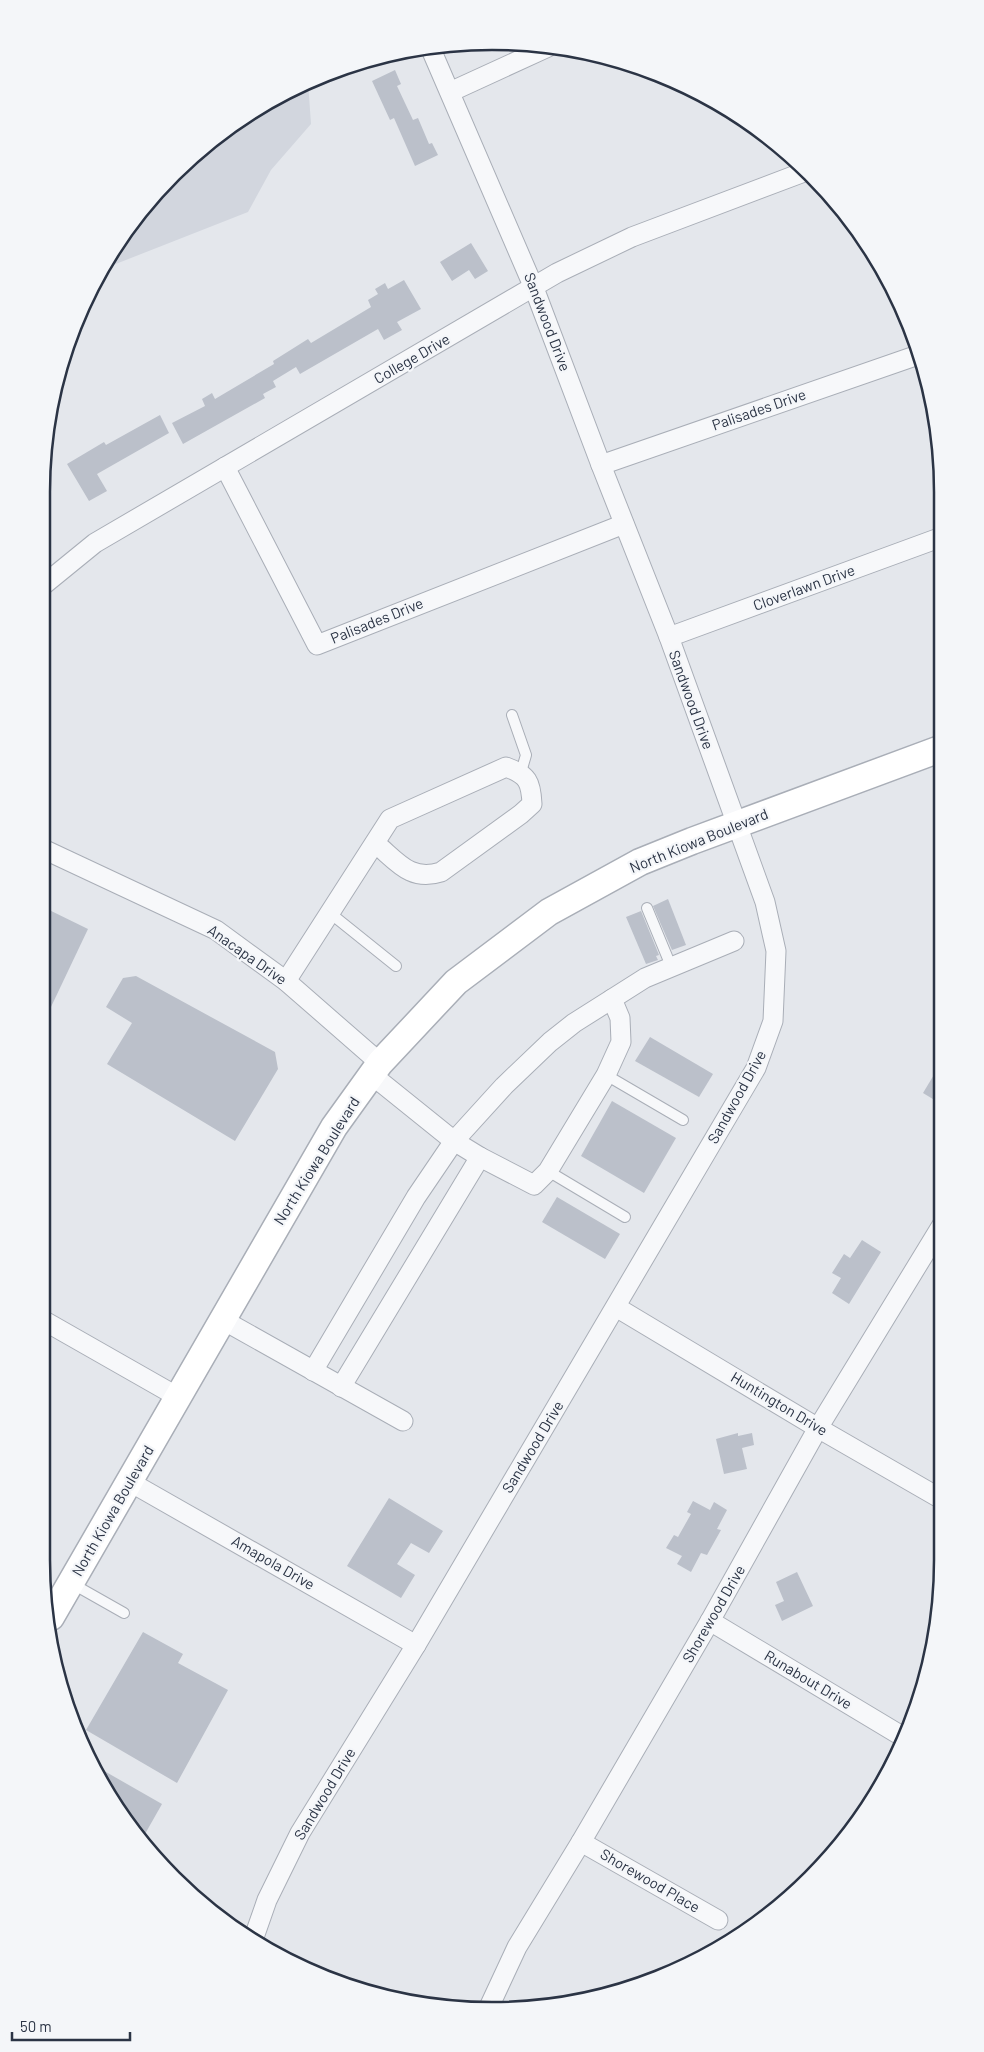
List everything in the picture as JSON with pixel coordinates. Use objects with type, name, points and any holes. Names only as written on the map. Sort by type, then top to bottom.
[{"type":"street","points":[[450,92],[536,53]]},
{"type":"street","name":"Sandwood Drive","points":[[255,1934],[267,1900],[300,1833],[416,1645],[756,1068],[765,1048],[773,1021],[776,951],[765,902],[668,637],[534,288],[433,54]]},
{"type":"street","name":"College Drive","points":[[50,580],[95,543],[557,273],[632,238],[799,174]]},
{"type":"street","name":"Palisades Drive","points":[[601,465],[913,357]]},
{"type":"street","name":"Palisades Drive","points":[[225,467],[317,645],[624,524]]},
{"type":"street","name":"Cloverlawn Drive","points":[[668,637],[934,540]]},
{"type":"street","name":"North Kiowa Boulevard","points":[[53,1613],[334,1127],[376,1069],[456,982],[549,912],[640,862],[736,824],[934,751]]},
{"type":"street","points":[[286,981],[390,819],[506,766],[521,772],[531,787],[532,804],[441,872],[428,876],[412,873],[375,843]]},
{"type":"street","name":"Anacapa Drive","points":[[50,852],[216,930],[286,981],[376,1069],[454,1141],[534,1185],[548,1171]]},
{"type":"street","points":[[313,1371],[416,1197],[454,1141],[504,1086],[550,1042],[574,1023],[645,978],[734,941]]},
{"type":"street","points":[[548,1171],[606,1075],[621,1042],[620,1018],[612,999]]},
{"type":"street","points":[[341,1387],[480,1156]]},
{"type":"street","name":"Shorewood Drive","points":[[491,2002],[517,1947],[581,1842],[710,1621],[818,1428],[934,1243]]},
{"type":"street","name":"Huntington Drive","points":[[616,1307],[934,1495]]},
{"type":"street","points":[[223,1320],[403,1422]]},
{"type":"street","points":[[50,1324],[178,1397]]},
{"type":"street","name":"Amapola Drive","points":[[130,1482],[416,1645]]},
{"type":"street","name":"Runabout Drive","points":[[710,1621],[898,1734]]},
{"type":"street","name":"Shorewood Place","points":[[581,1842],[718,1920]]},
{"type":"lane","points":[[512,715],[526,754],[521,772]]},
{"type":"lane","points":[[647,908],[671,966]]},
{"type":"lane","points":[[330,913],[396,966]]},
{"type":"lane","points":[[606,1075],[683,1120]]},
{"type":"lane","points":[[548,1171],[625,1217]]},
{"type":"lane","points":[[71,1583],[124,1613]]},
{"type":"shaded area","points":[[309,91],[311,124],[271,170],[248,212],[112,265],[141,223],[179,179],[246,124]]},
{"type":"building","points":[[395,70],[401,84],[397,86],[413,120],[418,118],[429,144],[432,143],[438,155],[415,166],[394,118],[390,120],[372,81]]},
{"type":"building","points":[[471,243],[488,271],[475,279],[469,270],[452,281],[440,262]]},
{"type":"building","points":[[404,280],[421,309],[397,322],[402,330],[384,340],[378,329],[300,374],[296,367],[273,381],[276,387],[263,394],[265,398],[183,444],[172,423],[205,406],[202,399],[212,393],[215,399],[274,364],[273,361],[308,339],[311,343],[371,307],[368,300],[378,294],[375,289],[385,283],[388,289]]},
{"type":"building","points":[[160,415],[169,433],[97,474],[107,491],[89,501],[67,464],[104,442],[106,445]]},
{"type":"building","points":[[668,899],[686,945],[672,950],[653,906]]},
{"type":"building","points":[[50,910],[88,929],[50,1009]]},
{"type":"building","points":[[641,911],[659,955],[656,956],[658,960],[646,964],[626,917]]},
{"type":"building","points":[[136,976],[275,1052],[278,1069],[235,1141],[107,1064],[132,1023],[106,1007],[123,978]]},
{"type":"building","points":[[650,1037],[713,1074],[699,1097],[635,1061]]},
{"type":"building","points":[[934,1075],[934,1100],[923,1093]]},
{"type":"building","points":[[612,1101],[676,1138],[644,1193],[581,1156]]},
{"type":"building","points":[[557,1197],[620,1234],[605,1259],[542,1222]]},
{"type":"building","points":[[862,1240],[881,1252],[849,1304],[832,1293],[841,1278],[832,1273],[844,1254],[850,1258]]},
{"type":"building","points":[[738,1433],[738,1436],[752,1433],[754,1445],[742,1448],[747,1469],[724,1474],[716,1439]]},
{"type":"building","points":[[389,1498],[443,1531],[429,1553],[411,1543],[397,1564],[415,1575],[401,1598],[347,1566]]},
{"type":"building","points":[[693,1501],[710,1510],[714,1502],[727,1510],[717,1529],[721,1530],[707,1555],[701,1553],[691,1572],[677,1564],[682,1556],[666,1548],[674,1535],[678,1537],[691,1514],[687,1512]]},
{"type":"building","points":[[797,1572],[813,1606],[782,1621],[775,1605],[784,1601],[776,1582]]},
{"type":"building","points":[[143,1632],[183,1654],[178,1663],[228,1690],[177,1783],[86,1730]]},
{"type":"building","points":[[104,1771],[162,1804],[145,1834],[124,1806]]}]
